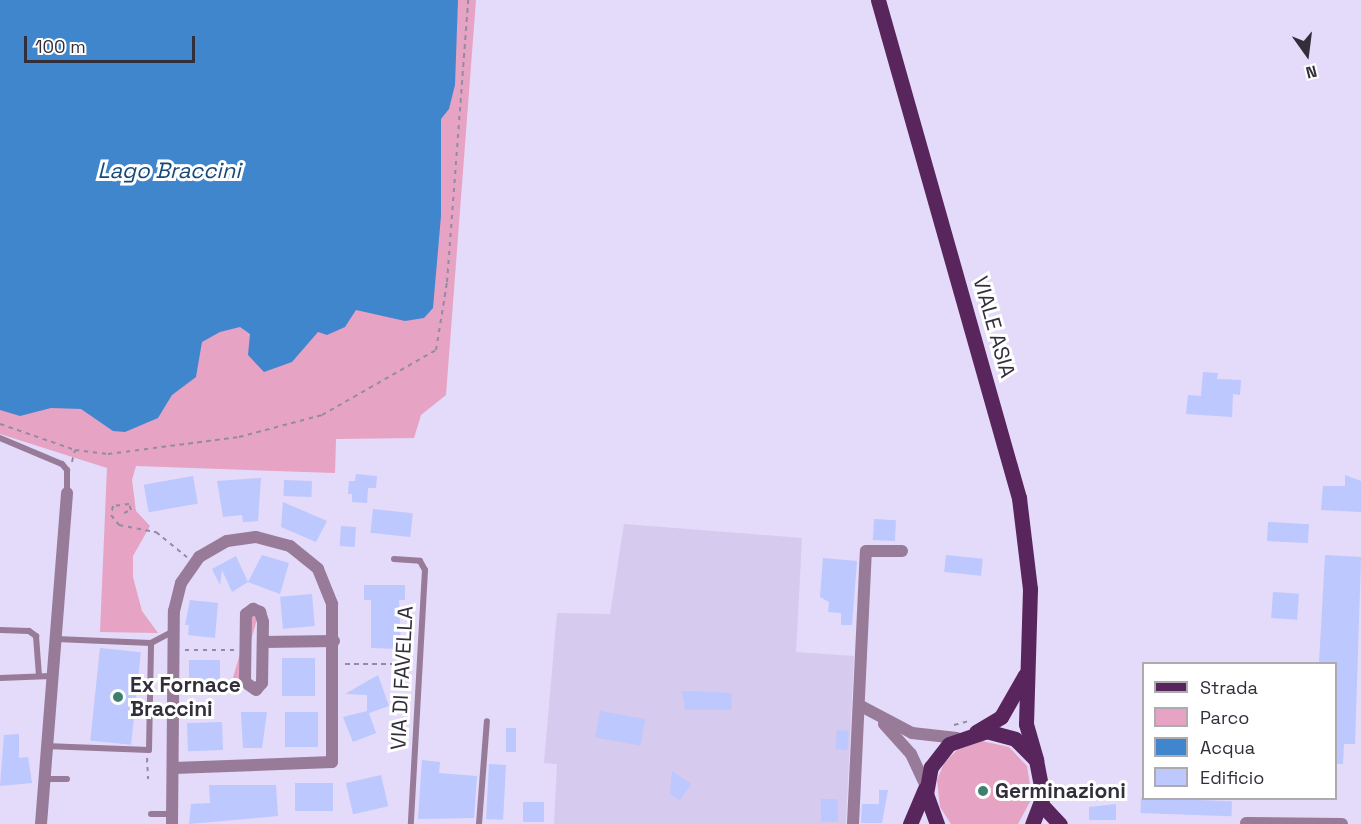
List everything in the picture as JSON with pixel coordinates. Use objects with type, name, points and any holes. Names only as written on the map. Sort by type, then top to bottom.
[{"type":"main road","name":"VIALE ASIA","points":[[878,0],[1012,464],[1029,575],[1026,724],[1044,786],[1042,805]]},
{"type":"main road","points":[[910,824],[935,758],[957,738],[976,732],[1001,717],[1026,672]]},
{"type":"main road","points":[[976,732],[1005,735],[1036,760]]},
{"type":"main road","points":[[926,786],[937,824]]},
{"type":"main road","points":[[1032,824],[1042,805],[1060,824]]},
{"type":"street","points":[[40,824],[45,676],[56,639],[67,493]]},
{"type":"street","points":[[173,819],[174,630],[177,596],[194,563],[233,539],[263,537],[290,546],[312,562],[325,581],[332,609],[334,664],[331,764],[174,768]]},
{"type":"street","points":[[853,824],[866,551],[902,551]]},
{"type":"street","points":[[250,609],[262,615],[262,683],[256,690],[246,684],[245,650],[246,615],[250,609]]},
{"type":"street","points":[[263,642],[334,641]]},
{"type":"street","points":[[858,705],[879,719],[926,737],[957,738]]},
{"type":"street","points":[[879,719],[911,754],[926,786]]},
{"type":"street","points":[[1246,823],[1342,824]]},
{"type":"lane","points":[[0,438],[57,460],[67,470],[67,493]]},
{"type":"lane","name":"VIA DI FAVELLA","points":[[394,559],[424,564],[411,824]]},
{"type":"lane","points":[[0,630],[29,631],[36,636],[45,676],[0,678]]},
{"type":"lane","points":[[56,639],[151,643],[174,630]]},
{"type":"lane","points":[[44,746],[146,750],[151,643]]},
{"type":"lane","points":[[479,824],[487,721]]},
{"type":"lane","points":[[43,779],[67,779]]},
{"type":"lane","points":[[151,814],[173,819]]},
{"type":"path","points":[[0,424],[75,450],[147,450],[295,424],[347,404],[436,350],[447,282],[468,0]]},
{"type":"path","points":[[67,470],[75,450]]},
{"type":"path","points":[[124,513],[131,510],[126,502],[112,508],[118,525],[156,532],[194,563]]},
{"type":"path","points":[[174,650],[245,650]]},
{"type":"path","points":[[334,664],[420,664]]},
{"type":"path","points":[[146,750],[148,779]]},
{"type":"shaded area","points":[[624,524],[802,538],[796,652],[854,656],[846,824],[554,824],[557,764],[544,763],[557,613],[610,614]]},
{"type":"green space","name":"Lago Braccini","points":[[0,0],[476,0],[446,395],[421,415],[414,438],[336,439],[335,473],[136,466],[132,480],[136,511],[150,526],[133,556],[133,577],[142,611],[158,633],[100,632],[107,468],[0,434]]},
{"type":"green space","points":[[251,615],[258,617],[238,684],[232,682]]},
{"type":"green space","points":[[982,741],[1009,747],[1027,766],[1032,798],[1018,824],[951,824],[940,807],[937,780],[944,763],[957,750]]},
{"type":"water","name":"Lago Braccini","points":[[0,0],[458,0],[455,85],[449,109],[441,119],[441,216],[433,308],[424,318],[405,321],[356,310],[345,327],[327,335],[318,332],[292,362],[264,372],[248,355],[250,334],[240,327],[220,332],[202,342],[196,377],[172,395],[158,418],[125,432],[113,431],[81,409],[51,408],[20,416],[0,410]]},
{"type":"building","points":[[1203,372],[1218,373],[1217,379],[1241,380],[1240,395],[1233,394],[1232,417],[1186,414],[1188,395],[1201,396]]},
{"type":"building","points":[[356,474],[377,476],[376,488],[368,488],[367,503],[352,502],[352,494],[348,494],[349,481],[355,481]]},
{"type":"building","points":[[1345,475],[1361,481],[1361,512],[1321,510],[1323,486],[1345,486]]},
{"type":"building","points":[[193,476],[198,504],[149,512],[144,485]]},
{"type":"building","points":[[261,478],[258,521],[243,522],[242,515],[223,517],[217,481]]},
{"type":"building","points":[[284,480],[312,481],[311,497],[283,496]]},
{"type":"building","points":[[283,502],[327,521],[316,542],[281,527]]},
{"type":"building","points":[[373,509],[413,513],[410,537],[370,533]]},
{"type":"building","points":[[874,519],[896,520],[895,541],[873,540]]},
{"type":"building","points":[[1268,522],[1309,524],[1308,543],[1267,541]]},
{"type":"building","points":[[341,526],[356,527],[355,547],[340,546]]},
{"type":"building","points":[[262,555],[289,563],[280,594],[248,582]]},
{"type":"building","points":[[946,555],[983,559],[981,576],[944,572]]},
{"type":"building","points":[[1325,555],[1361,557],[1355,744],[1344,744],[1343,764],[1337,764],[1337,662],[1319,662]]},
{"type":"building","points":[[236,556],[248,582],[232,592],[222,570],[220,585],[212,569]]},
{"type":"building","points":[[823,558],[857,561],[852,625],[841,625],[841,613],[828,612],[829,602],[820,597]]},
{"type":"building","points":[[364,585],[405,585],[405,600],[399,600],[401,649],[371,648],[371,600],[364,600]]},
{"type":"building","points":[[1273,592],[1299,594],[1297,620],[1271,618]]},
{"type":"building","points":[[312,594],[315,626],[283,629],[280,597]]},
{"type":"building","points":[[190,600],[218,603],[215,638],[188,635],[189,625],[185,625]]},
{"type":"building","name":"Ex Fornace Braccini","points":[[100,648],[141,652],[131,745],[90,740]]},
{"type":"building","points":[[282,658],[315,658],[315,696],[282,696]]},
{"type":"building","points":[[189,660],[220,660],[220,694],[189,694]]},
{"type":"building","points":[[378,675],[389,706],[369,713],[376,733],[353,742],[343,717],[367,711],[367,695],[345,694]]},
{"type":"building","points":[[682,691],[732,693],[731,710],[685,710]]},
{"type":"building","points":[[600,711],[645,719],[641,746],[595,738]]},
{"type":"building","points":[[241,712],[267,712],[262,748],[243,748]]},
{"type":"building","points":[[285,712],[318,712],[318,747],[285,747]]},
{"type":"building","points":[[222,722],[223,750],[188,751],[187,723]]},
{"type":"building","points":[[506,728],[516,728],[516,752],[506,752]]},
{"type":"building","points":[[837,730],[849,731],[847,750],[835,749]]},
{"type":"building","points":[[19,734],[19,758],[28,757],[32,783],[0,786],[4,735]]},
{"type":"building","points":[[422,760],[440,762],[439,773],[477,776],[474,818],[418,819]]},
{"type":"building","points":[[489,764],[506,765],[503,820],[486,819]]},
{"type":"building","points":[[672,771],[691,784],[680,800],[670,794]]},
{"type":"building","points":[[381,775],[388,806],[353,814],[346,783]]},
{"type":"building","points":[[295,783],[333,783],[333,811],[295,811]]},
{"type":"building","points":[[209,785],[276,785],[278,816],[189,824],[191,804],[210,803]]},
{"type":"building","points":[[879,790],[888,790],[882,823],[861,823],[862,804],[879,804]]},
{"type":"building","points":[[1141,798],[1142,800],[1232,801],[1231,816],[1140,813]]},
{"type":"building","points":[[821,799],[838,799],[838,822],[821,822]]},
{"type":"building","points":[[523,802],[544,802],[544,822],[523,822]]},
{"type":"building","points":[[1116,804],[1116,820],[1089,820],[1089,807]]},
{"type":"place","name":"Ex Fornace Braccini","points":[[118,697]]},
{"type":"place","name":"Germinazioni","points":[[983,791]]}]
